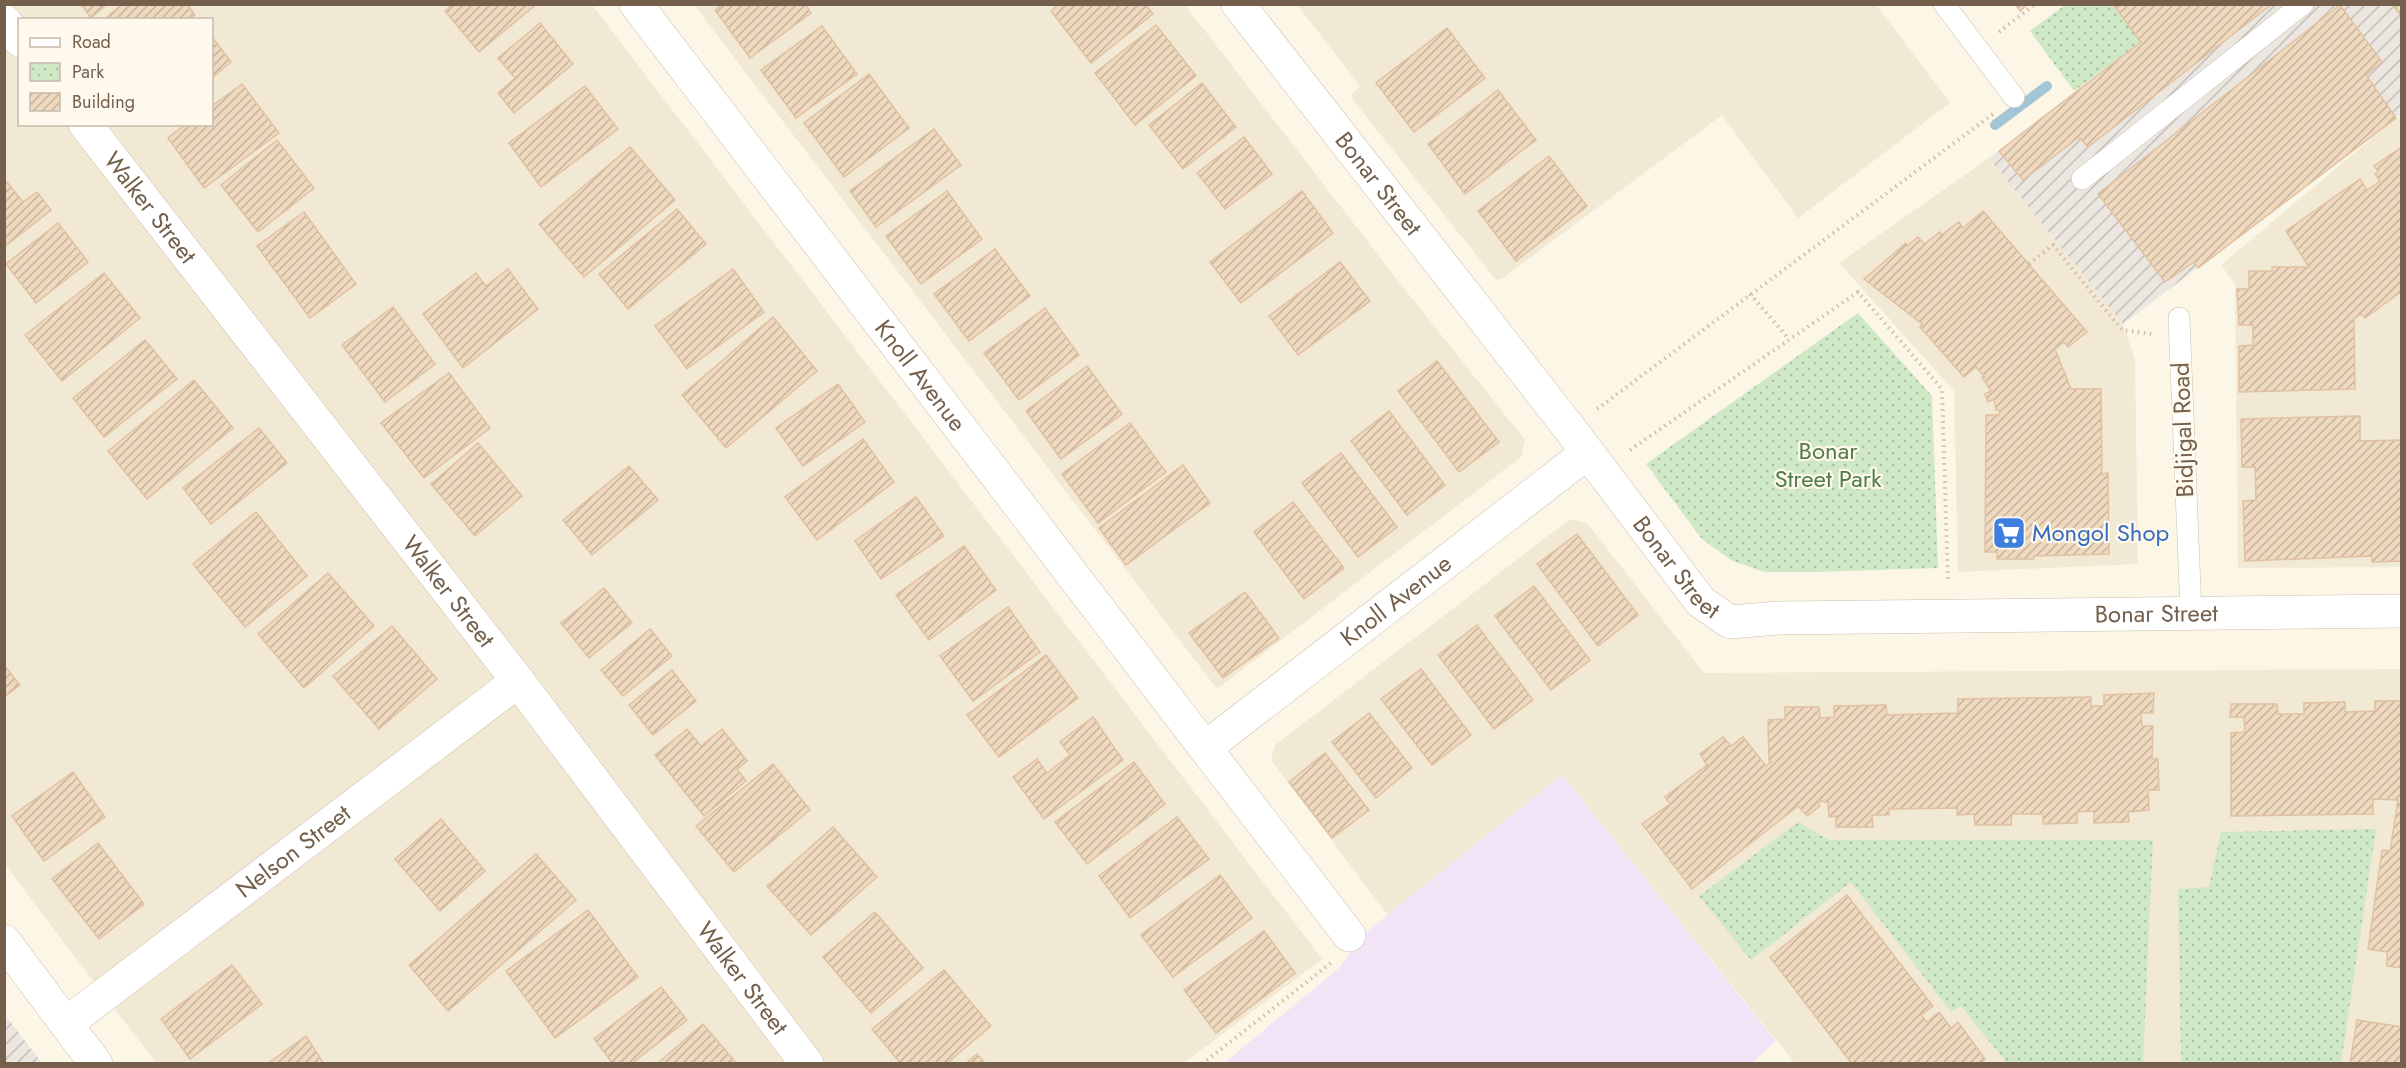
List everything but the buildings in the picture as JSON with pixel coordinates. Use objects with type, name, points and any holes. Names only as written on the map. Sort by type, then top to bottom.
[{"type":"street","name":"Knoll Avenue","points":[[636,4],[1349,935]]},
{"type":"street","name":"Bonar Street","points":[[1238,4],[1701,602],[1730,622],[1779,618],[2402,611]]},
{"type":"street","points":[[4,21],[18,38]]},
{"type":"street","name":"Walker Street","points":[[87,126],[518,681],[807,1064]]},
{"type":"street","name":"Knoll Avenue","points":[[1206,748],[1586,451]]},
{"type":"street","name":"Nelson Street","points":[[67,1023],[518,681]]},
{"type":"street","points":[[4,941],[96,1064]]},
{"type":"lane","points":[[1944,4],[2014,97]]},
{"type":"lane","points":[[2082,179],[2303,4]]},
{"type":"lane","name":"Bidjigal Road","points":[[2179,329],[2191,613]]},
{"type":"path","points":[[1977,49],[2035,4]]},
{"type":"path","points":[[1586,451],[1750,294],[2014,97]]},
{"type":"path","points":[[2029,264],[2053,245],[2122,330],[2179,329]]},
{"type":"path","points":[[1586,451],[1789,339],[1858,292],[1942,389],[1950,616]]},
{"type":"path","points":[[1750,294],[1789,339]]},
{"type":"path","points":[[1202,1064],[1333,962],[1349,935]]},
{"type":"shaded area","points":[[5,5],[592,5],[1322,959],[1184,1063],[156,1063],[5,865]]},
{"type":"shaded area","points":[[694,5],[1185,5],[1399,282],[1525,440],[1521,457],[1217,689]]},
{"type":"shaded area","points":[[1297,5],[1876,5],[1950,103],[1798,218],[1722,115],[1503,278],[1496,280],[1350,96],[1360,86]]},
{"type":"shaded area","points":[[2113,5],[2401,5],[2401,114],[2123,324],[1989,158],[2140,42]]},
{"type":"shaded area","points":[[2396,118],[2401,119],[2401,567],[2238,568],[2235,284],[2221,265]]},
{"type":"shaded area","points":[[1989,158],[2123,324],[2135,360],[2138,564],[1958,572],[1954,391],[1839,263]]},
{"type":"shaded area","points":[[1570,519],[1587,523],[1704,673],[2401,669],[2401,1063],[1795,1063],[1562,775],[1388,915],[1271,760],[1275,745]]},
{"type":"shaded area","points":[[1562,775],[1776,1041],[1751,1064],[1223,1064],[1339,968],[1365,933]]},
{"type":"shaded area","points":[[5,1015],[42,1063],[5,1063]]},
{"type":"green space","points":[[2065,5],[2113,5],[2141,42],[2074,91],[2030,31]]},
{"type":"green space","name":"Bonar Street Park","points":[[1858,313],[1932,396],[1938,568],[1764,572],[1731,560],[1702,539],[1646,464]]},
{"type":"green space","points":[[1798,822],[1829,840],[2153,840],[2143,1063],[2007,1063],[1961,1006],[1951,1012],[1851,882],[1751,960],[1699,896]]},
{"type":"green space","points":[[2376,829],[2341,1063],[2181,1063],[2178,889],[2209,887],[2221,832]]},
{"type":"waterway","points":[[1995,125],[2047,86]]},
{"type":"place","name":"Mongol Shop","points":[[2009,533]]}]
